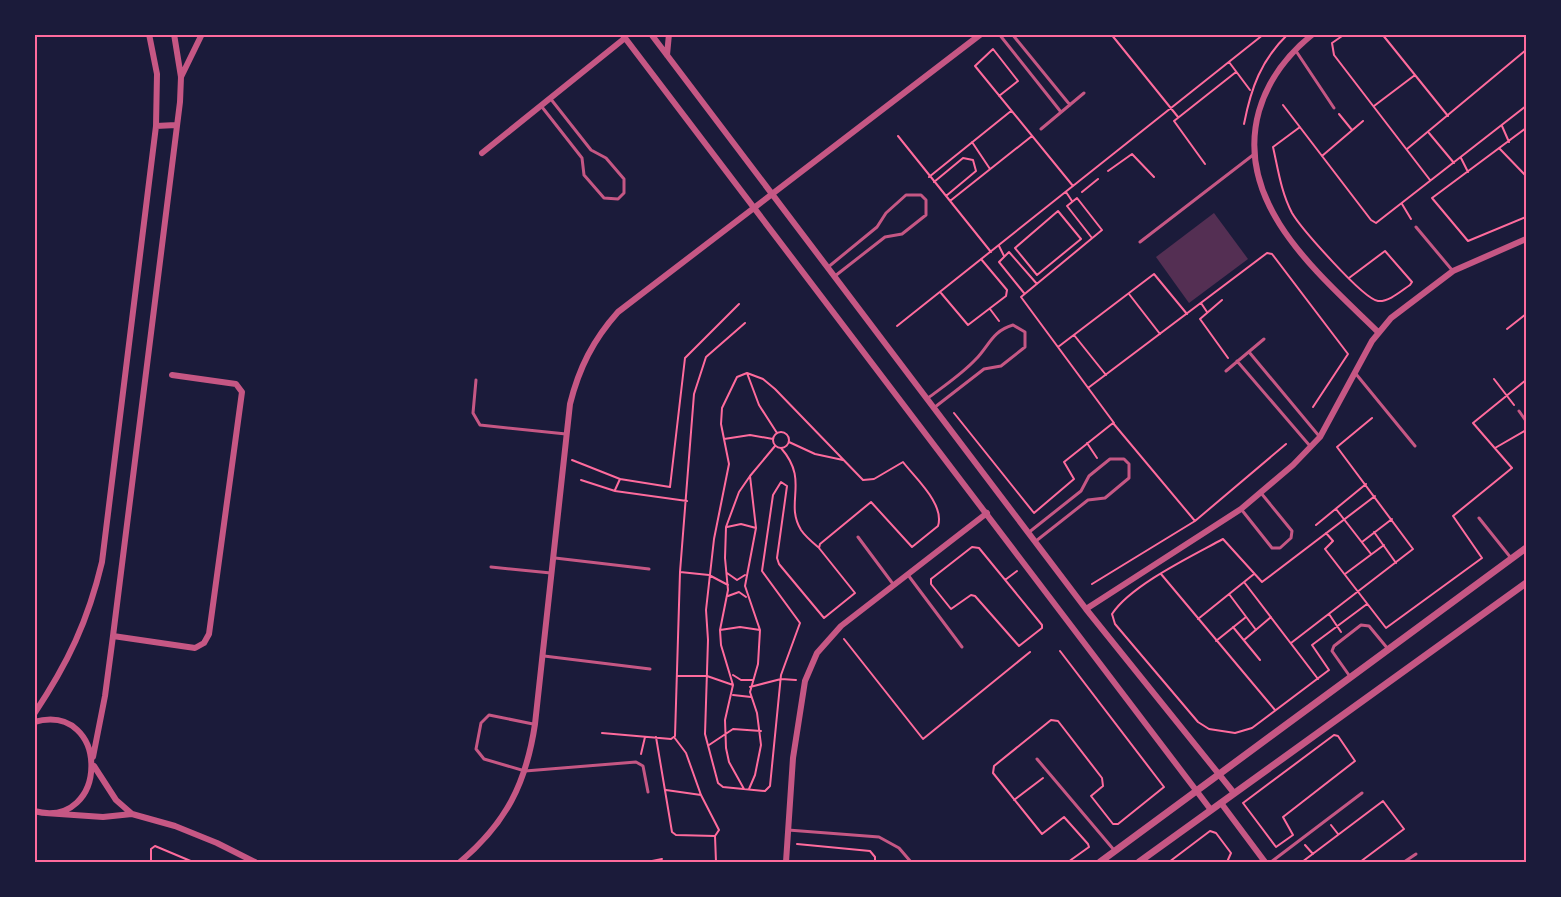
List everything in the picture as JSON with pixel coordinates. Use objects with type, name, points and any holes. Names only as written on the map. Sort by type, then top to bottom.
[{"type":"street","points":[[34,714],[79,637],[91,607],[102,562],[156,126],[157,74],[149,34]]},
{"type":"street","points":[[38,812],[66,808],[75,802],[89,786],[113,636],[176,125],[181,77],[174,34]]},
{"type":"street","points":[[181,77],[202,34]]},
{"type":"street","points":[[651,34],[1086,609],[1234,793]]},
{"type":"street","points":[[668,56],[669,34]]},
{"type":"street","points":[[460,862],[496,827],[513,801],[525,771],[535,724],[567,435],[576,378],[586,354],[600,332],[618,312],[981,34]]},
{"type":"street","points":[[1313,34],[1295,50],[1277,72],[1263,98],[1255,126],[1253,155],[1262,187],[1275,217],[1293,245],[1378,332]]},
{"type":"street","points":[[482,153],[624,36],[1211,810]]},
{"type":"street","points":[[156,126],[176,125]]},
{"type":"street","points":[[1086,609],[1241,509],[1311,447],[1320,437],[1378,332],[1391,318],[1453,272],[1480,257],[1527,239]]},
{"type":"street","points":[[113,636],[195,648],[204,643],[209,634],[242,392],[236,384],[172,375]]},
{"type":"street","points":[[786,862],[793,758],[804,681],[817,653],[836,630],[987,513]]},
{"type":"street","points":[[1100,862],[1527,549]]},
{"type":"street","points":[[1139,862],[1527,584]]},
{"type":"street","points":[[34,722],[56,720],[69,725],[88,744],[93,760],[116,800],[132,814],[207,838],[255,862]]},
{"type":"street","points":[[1221,803],[1265,862]]},
{"type":"street","points":[[38,812],[103,817],[132,814]]},
{"type":"lane","points":[[999,34],[1061,112]]},
{"type":"lane","points":[[1012,34],[1070,105]]},
{"type":"lane","points":[[1295,50],[1334,108]]},
{"type":"lane","points":[[1041,129],[1084,93]]},
{"type":"lane","points":[[541,106],[582,158],[588,180],[604,198],[618,199],[624,193],[624,179],[606,159],[591,150],[550,98]]},
{"type":"lane","points":[[1140,242],[1253,155]]},
{"type":"lane","points":[[827,268],[877,227],[886,213],[906,195],[921,195],[926,201],[926,215],[907,231],[896,236],[885,237],[833,277]]},
{"type":"lane","points":[[1416,227],[1453,272]]},
{"type":"lane","points":[[927,399],[977,359],[985,345],[1005,327],[1020,327],[1027,340],[1025,347],[1001,366],[984,369],[933,408]]},
{"type":"lane","points":[[1226,371],[1264,339]]},
{"type":"lane","points":[[1249,352],[1320,437]]},
{"type":"lane","points":[[1237,361],[1311,447]]},
{"type":"lane","points":[[1355,373],[1415,446]]},
{"type":"lane","points":[[476,380],[473,413],[480,424],[567,435]]},
{"type":"lane","points":[[1519,411],[1527,421]]},
{"type":"lane","points":[[1028,533],[1081,491],[1089,477],[1102,465],[1110,459],[1124,459],[1131,471],[1129,478],[1105,498],[1088,500],[1035,542]]},
{"type":"lane","points":[[1241,509],[1272,548],[1280,548],[1291,538],[1292,531],[1261,493]]},
{"type":"lane","points":[[1479,518],[1512,559]]},
{"type":"lane","points":[[858,537],[893,584]]},
{"type":"lane","points":[[553,558],[649,569]]},
{"type":"lane","points":[[491,567],[551,573]]},
{"type":"lane","points":[[907,574],[962,646]]},
{"type":"lane","points":[[1351,678],[1332,651],[1334,646],[1361,625],[1370,626],[1389,650]]},
{"type":"lane","points":[[542,656],[650,669]]},
{"type":"lane","points":[[535,724],[489,715],[481,723],[476,749],[480,756],[525,771],[639,763],[643,766],[648,792]]},
{"type":"lane","points":[[1037,759],[1115,852]]},
{"type":"lane","points":[[1271,862],[1362,793]]},
{"type":"lane","points":[[788,830],[879,837],[899,848],[911,862]]},
{"type":"lane","points":[[1404,862],[1416,854]]},
{"type":"path","points":[[1111,34],[1178,117]]},
{"type":"path","points":[[897,326],[1264,34]]},
{"type":"path","points":[[1244,124],[1250,90],[1267,58],[1288,34]]},
{"type":"path","points":[[1344,34],[1332,42],[1331,50],[1431,181]]},
{"type":"path","points":[[1382,34],[1448,116]]},
{"type":"path","points":[[999,96],[1018,81],[993,49],[975,66],[999,96],[1011,111],[1073,186]]},
{"type":"path","points":[[1407,149],[1527,50]]},
{"type":"path","points":[[1229,62],[1250,90]]},
{"type":"path","points":[[1205,164],[1174,124],[1178,117],[1236,72]]},
{"type":"path","points":[[1374,106],[1415,75]]},
{"type":"path","points":[[1283,105],[1373,222],[1378,222],[1402,204],[1527,106]]},
{"type":"path","points":[[1334,108],[1352,130]]},
{"type":"path","points":[[929,177],[1011,111]]},
{"type":"path","points":[[1322,156],[1363,120]]},
{"type":"path","points":[[1502,126],[1509,141]]},
{"type":"path","points":[[1300,128],[1273,147],[1283,193],[1292,213],[1308,236],[1349,278],[1368,296],[1379,301],[1386,300],[1412,282],[1385,251],[1349,278]]},
{"type":"path","points":[[1527,128],[1432,198],[1466,240],[1472,241],[1527,217]]},
{"type":"path","points":[[1429,132],[1454,163]]},
{"type":"path","points":[[898,136],[991,252]]},
{"type":"path","points":[[950,201],[1032,136]]},
{"type":"path","points":[[972,142],[990,169]]},
{"type":"path","points":[[1499,148],[1527,176]]},
{"type":"path","points":[[973,160],[980,154]]},
{"type":"path","points":[[1108,171],[1129,155],[1134,154],[1154,177]]},
{"type":"path","points":[[1461,157],[1468,172]]},
{"type":"path","points":[[933,182],[963,158],[973,160]]},
{"type":"path","points":[[1107,159],[1112,167]]},
{"type":"path","points":[[946,196],[976,171],[973,160]]},
{"type":"path","points":[[1082,192],[1096,180],[1090,173]]},
{"type":"path","points":[[1066,192],[1072,201]]},
{"type":"path","points":[[1092,238],[1067,208],[1077,198],[1102,229],[1092,238],[1024,294],[1021,298],[1115,423],[1195,521]]},
{"type":"path","points":[[1402,204],[1416,227]]},
{"type":"path","points":[[1058,212],[1081,239],[1060,257],[1037,275],[1015,248],[1058,212]]},
{"type":"path","points":[[999,245],[1004,256]]},
{"type":"path","points":[[1024,294],[999,263],[1004,256],[1011,253],[1036,284]]},
{"type":"path","points":[[1088,388],[1267,253],[1272,254],[1348,354],[1313,407]]},
{"type":"path","points":[[1060,257],[1064,261]]},
{"type":"path","points":[[940,292],[968,325],[990,309],[1008,293],[981,259]]},
{"type":"path","points":[[1058,347],[1156,274],[1187,314]]},
{"type":"path","points":[[1129,293],[1161,334]]},
{"type":"path","points":[[1222,300],[1200,321],[1233,365]]},
{"type":"path","points":[[1201,303],[1207,312]]},
{"type":"path","points":[[564,457],[620,479],[664,488],[671,485],[685,358],[739,304]]},
{"type":"path","points":[[990,309],[1005,327]]},
{"type":"path","points":[[1507,329],[1527,314]]},
{"type":"path","points":[[716,862],[715,836],[719,830],[702,795],[687,753],[674,737],[680,572],[688,501],[694,400],[704,362],[745,323]]},
{"type":"path","points":[[1074,335],[1106,375]]},
{"type":"path","points":[[747,373],[759,405],[777,433]]},
{"type":"path","points":[[775,446],[781,448],[795,469],[797,481],[794,506],[801,530],[819,548],[855,593],[824,618],[779,564],[777,558],[787,486],[781,482],[773,495],[762,571],[800,623],[788,650],[781,679],[770,787],[765,791],[723,787],[718,783],[705,734],[706,610],[709,575],[729,464],[724,439],[722,408],[737,377],[747,373],[763,379],[859,477],[868,481],[903,462],[937,507],[940,524],[912,547],[871,502],[820,544],[819,548]]},
{"type":"path","points":[[1494,379],[1519,411]]},
{"type":"path","points":[[1326,533],[1333,541],[1325,549],[1387,628],[1482,558],[1453,517],[1512,468],[1473,423],[1527,380]]},
{"type":"path","points":[[954,413],[1035,513],[1074,479],[1063,463],[1111,423],[1115,423]]},
{"type":"path","points":[[1291,643],[1413,549],[1337,447],[1372,417]]},
{"type":"path","points":[[1495,448],[1527,430]]},
{"type":"path","points":[[775,446],[773,439],[777,433]]},
{"type":"path","points":[[777,433],[785,433],[789,442],[815,454],[843,460]]},
{"type":"path","points":[[724,439],[750,435],[773,439]]},
{"type":"path","points":[[781,448],[789,442]]},
{"type":"path","points":[[1087,443],[1102,465]]},
{"type":"path","points":[[1092,584],[1195,521],[1286,444]]},
{"type":"path","points":[[744,789],[729,762],[724,733],[733,685],[721,645],[720,630],[728,596],[726,527],[739,492],[775,446]]},
{"type":"path","points":[[749,789],[759,761],[761,730],[750,687],[759,664],[760,630],[745,586],[756,528],[750,476]]},
{"type":"path","points":[[615,491],[620,479]]},
{"type":"path","points":[[581,480],[615,491],[688,501]]},
{"type":"path","points":[[1316,525],[1366,484]]},
{"type":"path","points":[[1367,604],[1312,645],[1329,670],[1252,728],[1234,733],[1209,729],[1198,722],[1115,624],[1112,614],[1120,604],[1161,574],[1223,539],[1262,582],[1375,496]]},
{"type":"path","points":[[1336,509],[1371,554]]},
{"type":"path","points":[[1362,542],[1392,519]]},
{"type":"path","points":[[726,527],[741,524],[756,528]]},
{"type":"path","points":[[1374,532],[1396,563]]},
{"type":"path","points":[[1344,575],[1384,545]]},
{"type":"path","points":[[974,546],[1005,580],[1042,625],[1042,628],[1019,646],[975,596],[971,595],[951,609],[930,582],[974,546]]},
{"type":"path","points":[[1005,580],[1025,564]]},
{"type":"path","points":[[680,572],[709,575],[728,585]]},
{"type":"path","points":[[727,573],[737,579],[747,573]]},
{"type":"path","points":[[1161,574],[1275,711]]},
{"type":"path","points":[[1198,619],[1254,574]]},
{"type":"path","points":[[1244,582],[1318,679]]},
{"type":"path","points":[[728,596],[739,592],[748,599]]},
{"type":"path","points":[[1228,594],[1256,630]]},
{"type":"path","points":[[1329,614],[1337,626]]},
{"type":"path","points":[[1216,641],[1246,617]]},
{"type":"path","points":[[1244,640],[1271,617]]},
{"type":"path","points":[[720,630],[740,627],[760,630]]},
{"type":"path","points":[[1233,627],[1260,660]]},
{"type":"path","points":[[836,630],[923,739],[1030,652]]},
{"type":"path","points":[[1060,651],[1164,787],[1118,824],[1113,824],[1091,796],[1103,786],[1102,778],[1054,719],[994,766],[994,775],[1042,834],[1064,817],[1088,844],[1089,847],[1068,862]]},
{"type":"path","points":[[731,673],[741,680],[753,680]]},
{"type":"path","points":[[678,676],[707,676],[733,685]]},
{"type":"path","points":[[750,687],[781,679],[804,681]]},
{"type":"path","points":[[732,695],[751,697]]},
{"type":"path","points":[[708,746],[724,733],[742,728],[761,730]]},
{"type":"path","points":[[602,733],[674,737]]},
{"type":"path","points":[[1334,735],[1355,760],[1283,817],[1293,835],[1278,847],[1243,806],[1244,801],[1334,735]]},
{"type":"path","points":[[639,763],[645,737]]},
{"type":"path","points":[[656,737],[674,834],[715,836]]},
{"type":"path","points":[[1014,800],[1049,773]]},
{"type":"path","points":[[665,789],[702,795]]},
{"type":"path","points":[[1302,862],[1384,802],[1404,829],[1360,862]]},
{"type":"path","points":[[1169,862],[1210,831],[1216,833],[1231,853],[1227,862]]},
{"type":"path","points":[[1301,840],[1312,854]]},
{"type":"path","points":[[788,843],[870,851],[875,857],[875,862]]},
{"type":"path","points":[[151,862],[151,849],[155,846],[193,862]]},
{"type":"path","points":[[646,862],[662,859]]},
{"type":"building","points":[[1214,213],[1248,259],[1189,303],[1156,257]]}]
